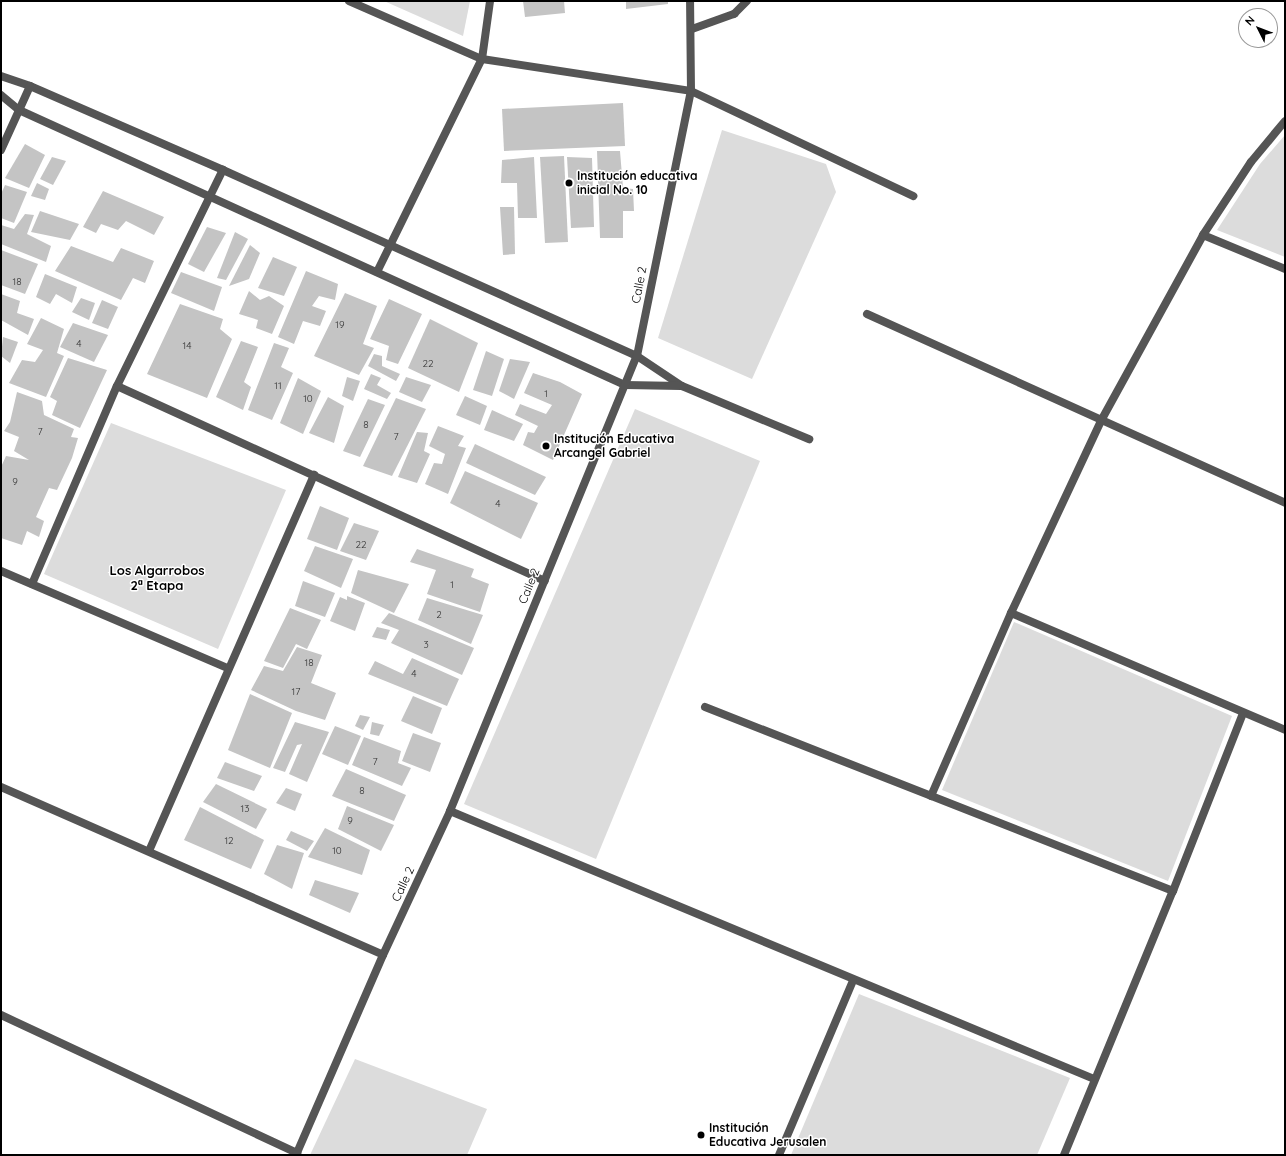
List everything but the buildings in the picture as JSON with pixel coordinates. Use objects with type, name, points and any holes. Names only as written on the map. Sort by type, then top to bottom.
[{"type":"street","points":[[349,1],[482,58],[691,91],[913,196]]},
{"type":"street","points":[[377,272],[482,58],[490,1]]},
{"type":"street","name":"Calle 2","points":[[297,1154],[383,955],[450,811],[637,356],[691,91],[692,29],[690,1]]},
{"type":"street","points":[[692,29],[734,14],[747,1]]},
{"type":"street","points":[[1,76],[30,86],[223,170],[637,356],[682,386],[809,439]]},
{"type":"street","points":[[1,150],[30,86]]},
{"type":"street","points":[[1,95],[19,110],[625,385],[682,386]]},
{"type":"street","points":[[931,796],[1012,613],[1102,419],[1203,235],[1251,162],[1285,121]]},
{"type":"street","points":[[32,584],[117,386],[223,170]]},
{"type":"street","points":[[1203,235],[1285,269]]},
{"type":"street","points":[[867,314],[1285,503]]},
{"type":"street","points":[[117,386],[545,581]]},
{"type":"street","points":[[149,851],[227,668],[314,475]]},
{"type":"street","points":[[1,571],[227,668]]},
{"type":"street","points":[[1012,613],[1285,730]]},
{"type":"street","points":[[705,707],[1173,891]]},
{"type":"street","points":[[1064,1155],[1094,1079],[1173,891],[1243,713]]},
{"type":"street","points":[[1,786],[383,955]]},
{"type":"street","points":[[450,811],[854,981],[1094,1079]]},
{"type":"street","points":[[779,1155],[854,981]]},
{"type":"street","points":[[1,1014],[297,1154]]},
{"type":"shaded area","points":[[384,1],[470,1],[463,36]]},
{"type":"shaded area","points":[[722,130],[826,164],[836,192],[752,379],[658,338]]},
{"type":"shaded area","points":[[1285,135],[1285,257],[1217,230],[1260,164]]},
{"type":"shaded area","points":[[635,409],[760,461],[596,859],[464,804]]},
{"type":"shaded area","points":[[111,423],[286,490],[218,649],[44,574]]},
{"type":"shaded area","points":[[1014,622],[1232,716],[1168,881],[942,790]]},
{"type":"shaded area","points":[[859,994],[1070,1078],[1037,1155],[791,1155]]},
{"type":"shaded area","points":[[355,1059],[487,1109],[467,1155],[310,1155]]},
{"type":"place","name":"Institución educativa inicial No. 10","points":[[569,183]]},
{"type":"place","name":"Institución Educativa Arcangel Gabriel","points":[[546,446]]},
{"type":"place","name":"Institución Educativa Jerusalen","points":[[701,1135]]},
{"type":"district","name":"Los Algarrobos 2ª Etapa","points":[[157,578]]}]
